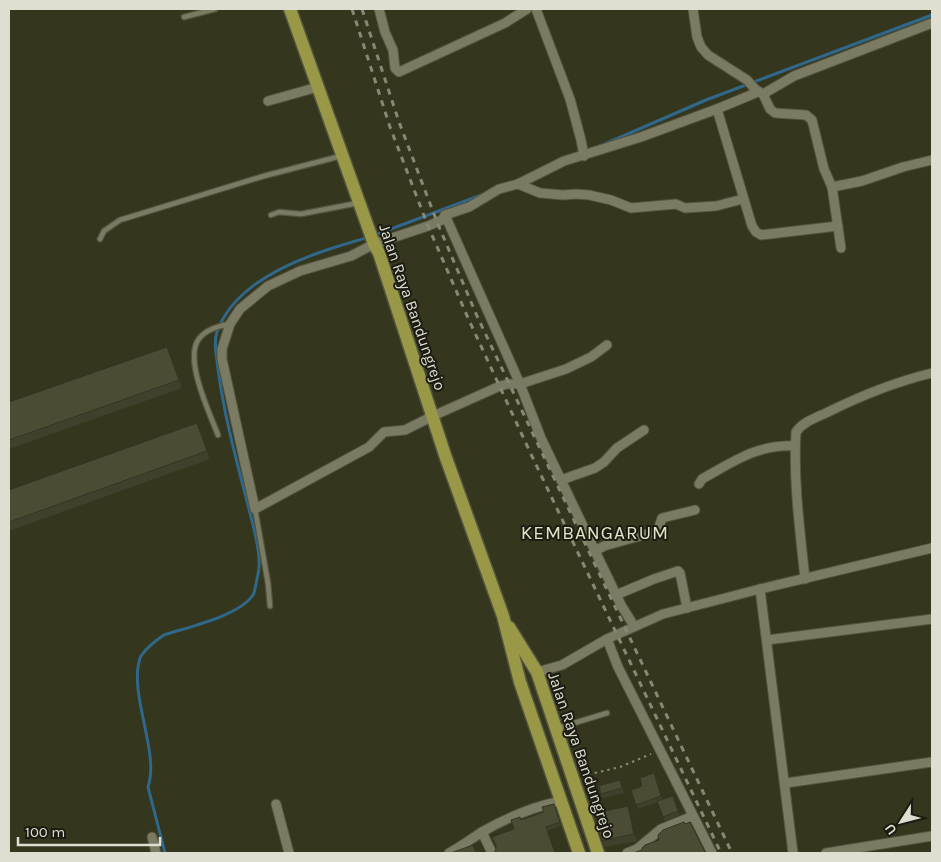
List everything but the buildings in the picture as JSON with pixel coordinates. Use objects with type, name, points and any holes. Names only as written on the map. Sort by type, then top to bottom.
[{"type":"main road","name":"Jalan Raya Bandungrejo","points":[[290,9],[372,239],[379,253],[445,454],[503,616],[520,682],[579,853]]},
{"type":"main road","name":"Jalan Raya Bandungrejo","points":[[503,616],[537,672],[598,853]]},
{"type":"main road","points":[[551,773],[571,773]]},
{"type":"street","points":[[379,9],[385,32],[393,50],[395,68],[399,72],[505,23],[527,9]]},
{"type":"street","points":[[536,9],[570,98],[584,155]]},
{"type":"street","points":[[693,9],[697,37],[701,47],[716,61],[747,80],[775,113],[806,115],[812,120],[824,169],[832,187],[841,248]]},
{"type":"street","points":[[607,345],[591,357],[575,365],[520,384],[500,386],[405,430],[384,432],[369,446],[255,509],[222,360],[222,349],[228,324],[240,309],[268,286],[300,271],[351,256],[372,239],[428,226],[499,189],[518,184],[564,161],[717,109],[794,76],[932,23]]},
{"type":"street","points":[[268,101],[318,88]]},
{"type":"street","points":[[717,109],[753,230],[762,235],[838,226]]},
{"type":"street","points":[[832,187],[862,181],[903,167],[932,160]]},
{"type":"street","points":[[518,184],[540,193],[589,195],[611,200],[631,208],[676,204],[686,208],[716,206],[743,199]]},
{"type":"street","points":[[445,216],[520,384],[529,410],[560,480],[616,595],[634,626]]},
{"type":"street","points":[[805,579],[798,513],[796,432],[803,424],[857,398],[900,381],[932,373]]},
{"type":"street","points":[[560,480],[595,468],[618,448],[644,430]]},
{"type":"street","points":[[699,484],[702,479],[749,454],[778,445],[795,446]]},
{"type":"street","points":[[595,551],[604,546],[654,532],[658,530],[662,518],[695,510]]},
{"type":"street","points":[[537,672],[562,665],[607,639],[663,614],[932,548]]},
{"type":"street","points":[[616,595],[678,571],[687,608]]},
{"type":"street","points":[[760,589],[786,783],[793,853]]},
{"type":"street","points":[[767,640],[932,619]]},
{"type":"street","points":[[607,639],[618,667],[712,853]]},
{"type":"street","points":[[786,783],[932,762]]},
{"type":"street","points":[[449,853],[482,832],[541,805],[560,801]]},
{"type":"street","points":[[276,804],[289,853]]},
{"type":"street","points":[[627,853],[637,849],[662,829],[693,816]]},
{"type":"street","points":[[482,832],[492,853]]},
{"type":"street","points":[[826,853],[932,836]]},
{"type":"street","points":[[152,837],[156,853]]},
{"type":"lane","points":[[184,17],[215,9]]},
{"type":"lane","points":[[100,239],[104,231],[120,220],[264,176],[343,155]]},
{"type":"lane","points":[[271,215],[279,212],[301,214],[359,202]]},
{"type":"lane","points":[[218,435],[199,387],[194,354],[197,342],[203,334],[228,324]]},
{"type":"lane","points":[[255,509],[268,583],[270,606]]},
{"type":"lane","points":[[557,728],[607,713]]},
{"type":"path","points":[[571,773],[620,767],[661,750]]},
{"type":"waterway","points":[[600,146],[706,100],[932,15]]},
{"type":"waterway","points":[[375,235],[484,194]]},
{"type":"waterway","points":[[165,853],[148,787],[151,774],[150,760],[137,681],[140,658],[154,642],[164,635],[212,620],[237,609],[253,595],[259,568],[256,540],[221,389],[215,346],[217,332],[227,312],[242,295],[260,281],[303,259],[369,237]]},
{"type":"railway","points":[[352,9],[390,127],[428,226],[468,318],[721,853]]},
{"type":"railway","points":[[362,9],[399,122],[437,222],[477,316],[732,853]]},
{"type":"district","name":"KEMBANGARUM","points":[[595,532]]}]
